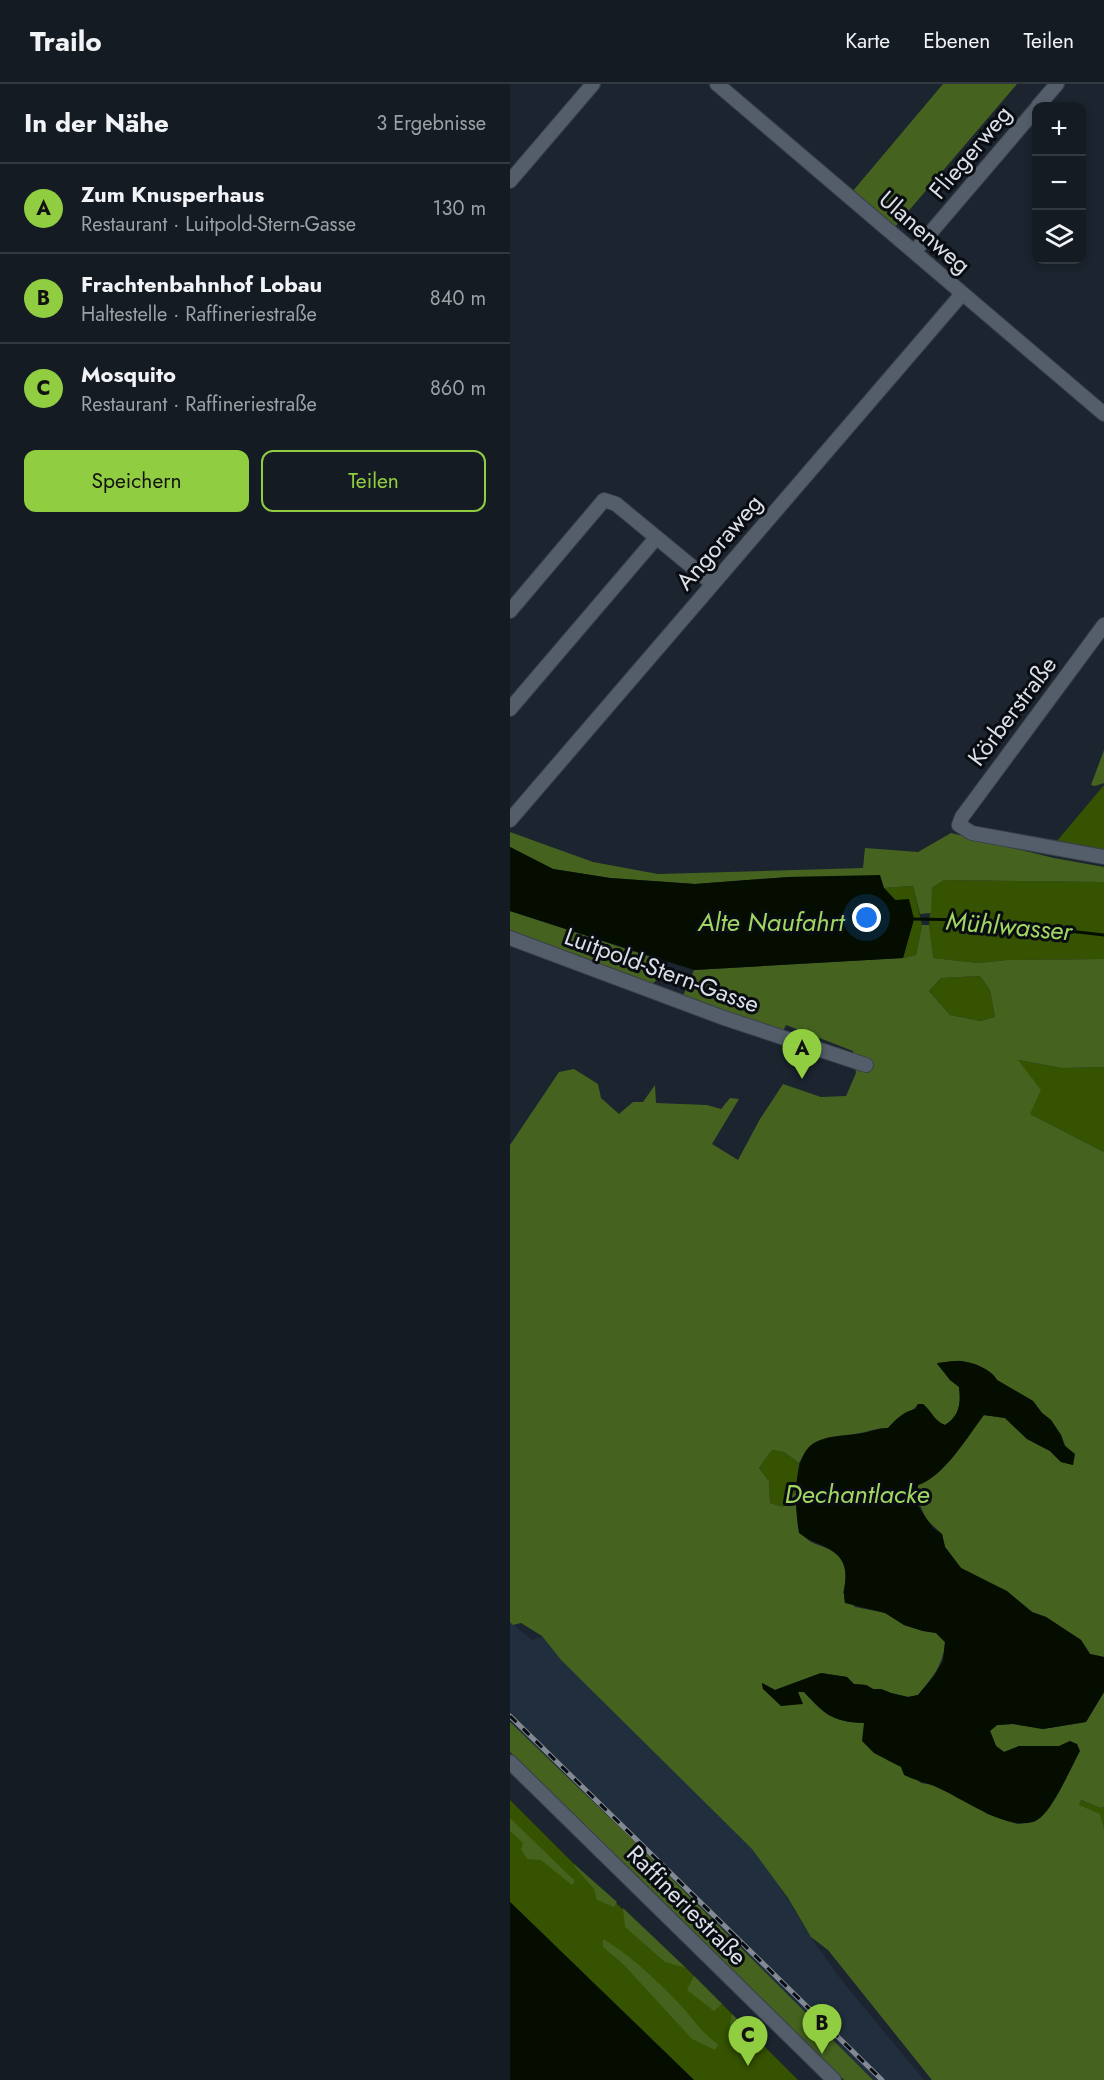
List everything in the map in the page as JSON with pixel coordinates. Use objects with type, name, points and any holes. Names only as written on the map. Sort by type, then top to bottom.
[{"type":"street","points":[[510,181],[593,84]]},
{"type":"street","name":"Ulanenweg","points":[[717,84],[1104,414]]},
{"type":"street","name":"Fliegerweg","points":[[1042,102],[1058,84]]},
{"type":"street","name":"Fliegerweg","points":[[915,252],[1032,114]]},
{"type":"street","name":"Angoraweg","points":[[511,818],[962,294]]},
{"type":"street","points":[[510,611],[604,500],[616,504],[713,584]]},
{"type":"street","points":[[510,709],[656,538]]},
{"type":"street","name":"Körberstraße","points":[[1104,625],[962,816],[959,825],[972,833],[1104,857]]},
{"type":"street","name":"Luitpold-Stern-Gasse","points":[[510,938],[724,1018],[866,1065]]},
{"type":"street","name":"Raffineriestraße","points":[[510,1762],[834,2080]]},
{"type":"shaded area","points":[[510,1622],[532,1640],[542,1636],[561,1660],[752,1849],[768,1868],[839,1977],[924,2080],[873,2080],[634,1841],[510,1722]]},
{"type":"green space","points":[[943,84],[1017,84],[894,228],[852,192]]},
{"type":"green space","points":[[1104,750],[1104,783],[1091,785]]},
{"type":"green space","points":[[1104,785],[1104,851],[1057,841]]},
{"type":"green space","points":[[510,832],[593,862],[658,874],[863,868],[865,848],[918,852],[951,833],[1054,858],[1104,867],[1104,882],[944,880],[932,888],[931,913],[920,914],[913,886],[884,888],[879,876],[789,877],[695,884],[610,878],[553,869],[510,847]]},
{"type":"green space","points":[[944,880],[1104,882],[1104,959],[1007,960],[978,963],[932,958],[929,925],[932,888]]},
{"type":"green space","points":[[913,886],[922,925],[916,955],[903,958],[914,919],[884,888]]},
{"type":"green space","points":[[510,911],[660,960],[657,980],[649,986],[510,931]]},
{"type":"green space","points":[[922,925],[929,925],[933,958],[978,963],[1007,960],[1104,959],[1104,1067],[1062,1068],[1018,1060],[1041,1090],[1030,1114],[1104,1152],[1104,1657],[1090,1654],[1081,1640],[1046,1617],[1032,1612],[1007,1592],[961,1568],[945,1547],[942,1534],[926,1519],[919,1503],[918,1485],[937,1474],[946,1465],[983,1415],[1005,1418],[1027,1439],[1050,1451],[1061,1462],[1073,1465],[1061,1435],[1051,1420],[1033,1401],[997,1380],[982,1367],[956,1361],[937,1364],[959,1387],[960,1398],[957,1413],[945,1425],[938,1422],[923,1404],[918,1404],[888,1428],[829,1437],[818,1441],[808,1448],[799,1463],[784,1452],[772,1450],[759,1468],[769,1481],[770,1503],[784,1507],[785,1487],[796,1494],[800,1529],[809,1540],[831,1551],[841,1560],[846,1578],[843,1593],[855,1607],[886,1613],[904,1625],[936,1633],[945,1642],[936,1670],[918,1695],[908,1697],[873,1689],[866,1685],[854,1684],[847,1677],[821,1673],[775,1690],[762,1683],[763,1689],[802,1704],[798,1692],[804,1692],[817,1706],[836,1719],[864,1723],[887,1760],[902,1767],[921,1783],[933,1785],[975,1805],[987,1814],[1017,1824],[1034,1822],[1041,1817],[1070,1741],[1060,1746],[1019,1746],[1004,1752],[996,1746],[990,1731],[997,1725],[1013,1724],[1043,1729],[1086,1722],[1104,1692],[1104,1807],[1100,1808],[1081,1800],[1079,1805],[1100,1814],[1104,1829],[1104,2080],[932,2080],[828,1950],[811,1937],[788,1898],[752,1849],[561,1660],[542,1636],[521,1623],[513,1625],[510,1622],[510,1145],[559,1072],[574,1069],[598,1084],[601,1098],[619,1114],[633,1102],[643,1102],[655,1085],[656,1103],[707,1105],[721,1109],[730,1098],[739,1099],[712,1144],[738,1160],[760,1119],[783,1084],[821,1097],[846,1096],[856,1073],[853,1051],[786,1025],[783,1031],[683,996],[694,970],[903,958],[916,955]],"holes":[[[980,976],[990,990],[995,1017],[981,1021],[950,1015],[929,991],[941,978]]]},
{"type":"green space","points":[[980,976],[990,990],[995,1017],[981,1021],[950,1015],[929,991],[941,978]]},
{"type":"green space","points":[[1018,1060],[1062,1068],[1104,1067],[1104,1152],[1030,1114]]},
{"type":"green space","points":[[772,1450],[784,1452],[799,1463],[796,1494],[785,1488],[784,1507],[770,1503],[769,1481],[759,1468]]},
{"type":"green space","points":[[510,1722],[634,1841],[873,2080],[844,2080],[510,1752]]},
{"type":"green space","points":[[510,1800],[574,1864],[686,1968],[798,2080],[694,2080],[510,1902]]},
{"type":"green space","points":[[1080,1800],[1100,1808],[1104,1807],[1104,1829],[1079,1805]]},
{"type":"green space","points":[[510,1818],[575,1881],[572,1885],[541,1860],[527,1859],[521,1849],[523,1843],[510,1831]]},
{"type":"green space","points":[[574,1864],[617,1902],[614,1907],[597,1900],[594,1889]]},
{"type":"green space","points":[[623,1908],[686,1968],[665,1962],[625,1927]]},
{"type":"green space","points":[[603,1939],[635,1962],[667,1991],[704,2033],[718,2044],[715,2050],[692,2039],[624,1965],[603,1947]]},
{"type":"green space","points":[[694,1976],[722,2004],[714,2011],[687,1990]]},
{"type":"green space","points":[[732,2014],[756,2039],[750,2043],[729,2028]]},
{"type":"water","name":"Alte Naufahrt","points":[[510,847],[553,869],[610,878],[695,884],[789,877],[880,875],[884,888],[895,900],[909,899],[914,919],[903,958],[694,970],[510,911]]},
{"type":"water","name":"Dechantlacke","points":[[953,1361],[971,1363],[984,1368],[997,1380],[1033,1401],[1051,1420],[1061,1435],[1064,1445],[1075,1454],[1073,1465],[1061,1462],[1050,1451],[1027,1439],[1005,1418],[984,1415],[946,1465],[928,1481],[918,1485],[916,1503],[933,1528],[942,1534],[945,1547],[961,1568],[1007,1591],[1032,1612],[1046,1617],[1081,1640],[1090,1654],[1104,1657],[1104,1692],[1086,1722],[1043,1729],[1013,1724],[997,1725],[990,1731],[996,1746],[1004,1752],[1019,1746],[1059,1746],[1070,1741],[1077,1744],[1080,1751],[1051,1805],[1040,1818],[1029,1823],[1016,1823],[1002,1819],[934,1786],[904,1775],[901,1767],[874,1753],[862,1741],[864,1723],[836,1719],[804,1692],[798,1692],[803,1704],[781,1706],[763,1689],[762,1683],[775,1690],[821,1673],[847,1677],[854,1684],[866,1685],[873,1689],[908,1697],[918,1695],[943,1661],[945,1642],[936,1633],[904,1625],[885,1613],[845,1603],[843,1562],[839,1556],[827,1548],[799,1533],[796,1497],[802,1458],[808,1448],[816,1442],[831,1437],[888,1428],[900,1416],[916,1409],[918,1404],[923,1404],[941,1423],[945,1425],[950,1421],[957,1413],[960,1398],[959,1387],[950,1380],[937,1363]]},
{"type":"water","points":[[510,1902],[694,2080],[510,2080]]},
{"type":"waterway","name":"Mühlwasser","points":[[914,919],[971,920],[1104,935]]},
{"type":"railway","points":[[510,1716],[882,2080]]},
{"type":"place","name":"Zum Knusperhaus","points":[[802,1079]]},
{"type":"place","name":"Frachtenbahnhof Lobau","points":[[822,2054]]},
{"type":"place","name":"Mosquito","points":[[748,2066]]}]
